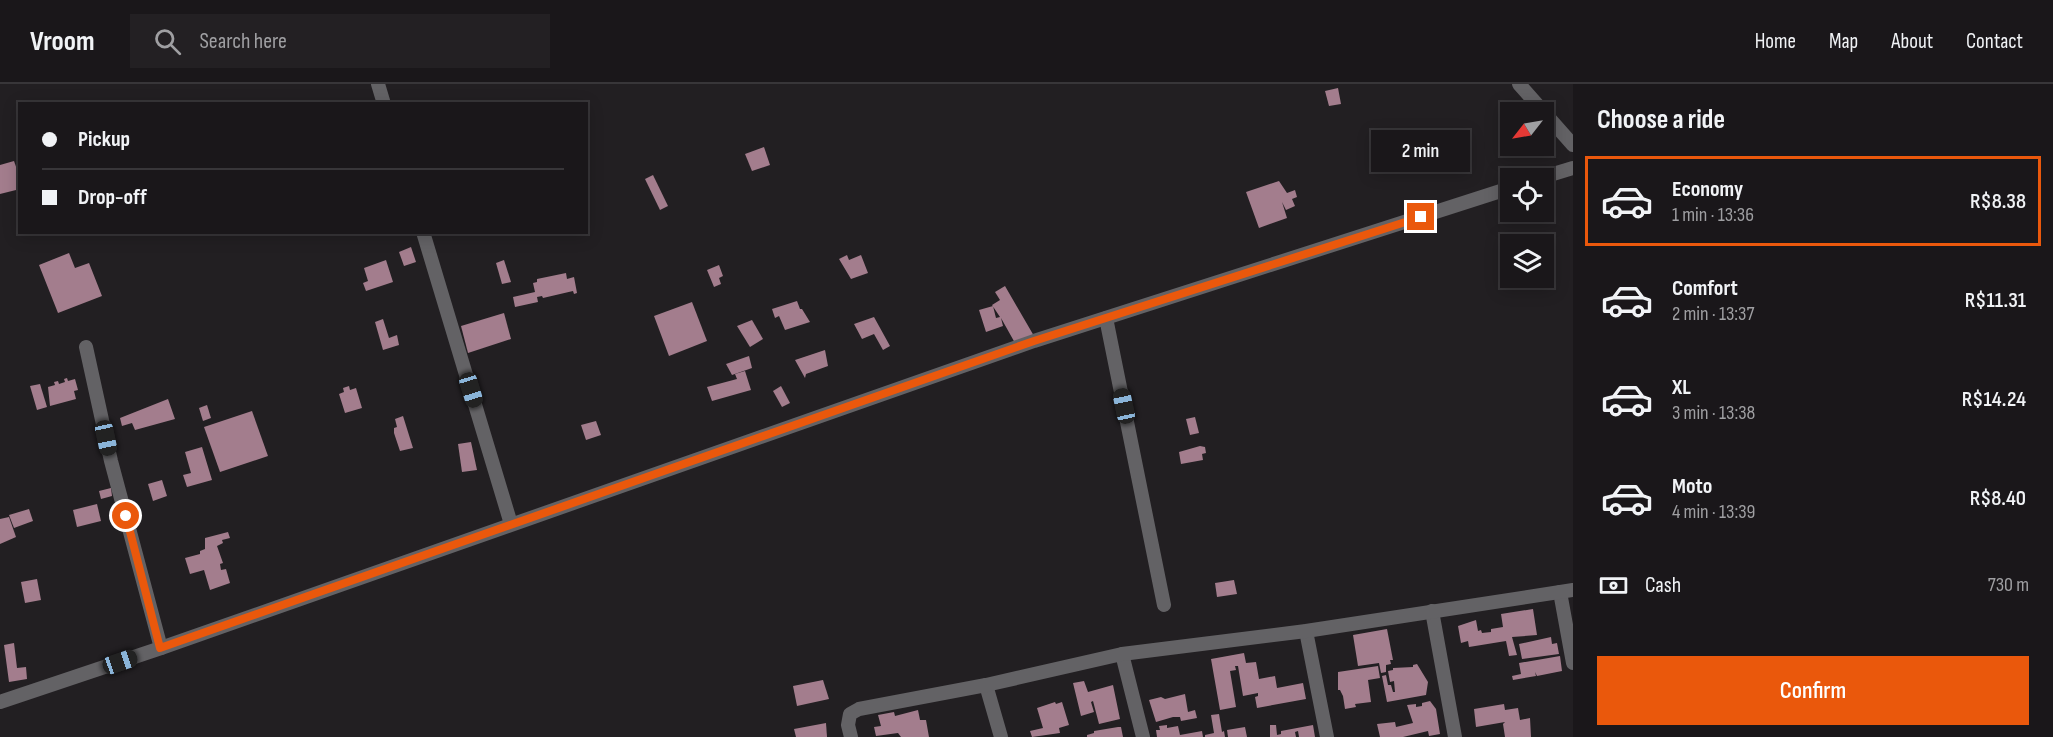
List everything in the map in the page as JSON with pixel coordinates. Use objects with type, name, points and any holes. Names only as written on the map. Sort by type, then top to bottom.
[{"type":"street","points":[[378,84],[383,102]]},
{"type":"street","points":[[1519,84],[1573,145]]},
{"type":"street","points":[[1554,174],[1573,168]]},
{"type":"street","points":[[0,702],[1023,345],[1500,191]]},
{"type":"street","points":[[424,234],[512,524]]},
{"type":"street","points":[[1106,318],[1164,605]]},
{"type":"street","points":[[86,347],[111,461],[160,648]]},
{"type":"street","points":[[851,737],[848,725],[850,714],[859,709],[986,685],[1122,654],[1306,632],[1567,591],[1573,663]]},
{"type":"street","points":[[1432,611],[1455,737]]},
{"type":"street","points":[[1306,632],[1327,737]]},
{"type":"street","points":[[1122,654],[1143,737]]},
{"type":"street","points":[[986,685],[1001,737]]},
{"type":"building","points":[[1338,88],[1341,104],[1329,106],[1325,91]]},
{"type":"building","points":[[764,147],[770,165],[752,171],[745,154]]},
{"type":"building","points":[[14,161],[18,172],[18,190],[0,194],[0,165]]},
{"type":"building","points":[[653,175],[668,206],[660,210],[645,179]]},
{"type":"building","points":[[1279,181],[1287,193],[1295,190],[1297,197],[1292,199],[1295,206],[1286,210],[1282,202],[1287,218],[1259,228],[1246,192]]},
{"type":"building","points":[[411,247],[416,262],[404,266],[399,252]]},
{"type":"building","points":[[69,253],[75,268],[89,263],[102,296],[58,313],[39,265]]},
{"type":"building","points":[[847,255],[849,260],[861,255],[868,273],[851,279],[839,259]]},
{"type":"building","points":[[386,260],[393,282],[366,291],[363,283],[368,281],[364,268]]},
{"type":"building","points":[[504,260],[511,282],[502,284],[496,263]]},
{"type":"building","points":[[719,265],[723,276],[719,278],[721,284],[714,287],[707,270]]},
{"type":"building","points":[[566,273],[567,279],[574,277],[577,293],[574,294],[573,291],[543,298],[542,296],[537,297],[538,302],[515,307],[513,297],[535,292],[533,283],[537,282],[537,279]]},
{"type":"building","points":[[1005,286],[1034,336],[1015,343],[1001,318],[1003,326],[986,332],[979,310],[993,306],[1000,300],[995,292]],"holes":[[[993,307],[1000,317],[996,318]]]},
{"type":"building","points":[[797,301],[810,322],[785,330],[779,316],[775,318],[772,309]]},
{"type":"building","points":[[692,302],[707,341],[669,356],[654,316]]},
{"type":"building","points":[[504,313],[511,339],[468,353],[461,326]]},
{"type":"building","points":[[874,317],[890,346],[883,350],[874,334],[862,339],[854,324]]},
{"type":"building","points":[[383,319],[389,338],[397,335],[399,345],[383,350],[375,322]]},
{"type":"building","points":[[752,320],[763,339],[750,347],[737,326]]},
{"type":"building","points":[[825,350],[828,366],[806,374],[805,378],[795,360]]},
{"type":"building","points":[[749,356],[752,368],[732,375],[726,364]]},
{"type":"building","points":[[745,371],[751,390],[712,401],[707,387],[737,379],[735,374]]},
{"type":"building","points":[[67,378],[68,381],[75,379],[78,390],[74,391],[76,399],[50,406],[48,387],[55,385],[54,382],[58,381],[59,384],[65,382],[64,379]]},
{"type":"building","points":[[40,384],[47,407],[37,410],[30,386]]},
{"type":"building","points":[[349,386],[350,390],[356,388],[362,408],[345,413],[339,394],[344,392],[343,388]]},
{"type":"building","points":[[781,386],[790,403],[782,407],[773,391]]},
{"type":"building","points":[[168,399],[175,419],[135,430],[132,423],[122,426],[120,418]]},
{"type":"building","points":[[207,405],[211,418],[203,421],[199,408]]},
{"type":"building","points":[[252,411],[268,456],[220,472],[204,427]]},
{"type":"building","points":[[403,416],[413,448],[400,451],[394,428],[397,427],[395,419]]},
{"type":"building","points":[[1195,417],[1199,433],[1190,435],[1186,419]]},
{"type":"building","points":[[596,421],[601,435],[586,440],[581,425]]},
{"type":"building","points":[[471,442],[477,470],[462,472],[458,444]]},
{"type":"building","points":[[1200,446],[1205,447],[1206,453],[1202,454],[1203,460],[1181,464],[1179,452]]},
{"type":"building","points":[[202,447],[212,480],[187,487],[183,475],[191,473],[185,452]]},
{"type":"building","points":[[162,480],[167,496],[153,501],[148,484]]},
{"type":"building","points":[[111,488],[112,496],[101,499],[99,491]]},
{"type":"building","points":[[97,504],[101,521],[77,527],[73,510]]},
{"type":"building","points":[[29,509],[33,521],[14,528],[9,515]]},
{"type":"building","points":[[9,517],[16,537],[0,544],[0,519]]},
{"type":"building","points":[[228,532],[230,538],[222,540],[223,543],[217,546],[223,563],[220,564],[221,570],[226,569],[230,583],[210,590],[204,570],[190,574],[185,558],[200,554],[200,551],[205,549],[205,538]]},
{"type":"building","points":[[37,579],[41,600],[25,603],[21,582]]},
{"type":"building","points":[[1234,580],[1237,594],[1217,597],[1215,583]]},
{"type":"building","points":[[1533,609],[1537,635],[1512,637],[1517,655],[1509,656],[1506,641],[1469,647],[1468,641],[1461,643],[1458,626],[1476,620],[1478,631],[1491,632],[1491,629],[1503,627],[1501,614]]},
{"type":"building","points":[[1387,629],[1393,660],[1390,660],[1391,664],[1386,665],[1386,672],[1381,673],[1379,663],[1358,666],[1353,635]]},
{"type":"building","points":[[1551,637],[1552,644],[1557,643],[1559,654],[1522,659],[1519,644]]},
{"type":"building","points":[[14,643],[17,668],[26,667],[27,679],[9,682],[4,645]]},
{"type":"building","points":[[1244,653],[1246,663],[1256,662],[1259,679],[1275,676],[1277,688],[1303,683],[1306,699],[1257,708],[1255,697],[1258,693],[1243,696],[1238,666],[1235,666],[1236,670],[1230,671],[1236,707],[1220,710],[1211,659]]},
{"type":"building","points":[[1560,656],[1562,671],[1537,676],[1535,672],[1536,676],[1513,680],[1512,676],[1521,674],[1519,663]]},
{"type":"building","points":[[1417,664],[1428,682],[1426,695],[1387,702],[1382,676],[1386,675],[1388,685],[1391,685],[1395,692],[1394,681],[1390,682],[1388,671],[1393,668],[1413,667]]},
{"type":"building","points":[[1378,666],[1380,678],[1368,680],[1371,702],[1355,704],[1356,707],[1345,709],[1343,696],[1338,690],[1338,672]]},
{"type":"building","points":[[823,680],[829,699],[797,706],[793,686]]},
{"type":"building","points":[[1084,681],[1088,692],[1113,685],[1120,719],[1099,724],[1093,701],[1091,702],[1094,712],[1081,716],[1073,683]]},
{"type":"building","points":[[1185,694],[1188,712],[1195,710],[1197,718],[1181,721],[1180,717],[1173,717],[1156,722],[1149,700]]},
{"type":"building","points":[[1430,701],[1436,709],[1440,734],[1429,736],[1428,731],[1403,737],[1380,737],[1377,724],[1395,722],[1396,727],[1413,723],[1407,705],[1422,706],[1422,703]]},
{"type":"building","points":[[1055,702],[1056,704],[1062,702],[1069,725],[1059,728],[1060,733],[1032,737],[1030,731],[1043,728],[1037,708]]},
{"type":"building","points":[[1504,704],[1505,710],[1518,708],[1520,720],[1530,718],[1531,737],[1505,737],[1503,724],[1505,722],[1476,727],[1474,709]]},
{"type":"building","points":[[918,710],[920,720],[926,720],[929,737],[901,737],[898,733],[876,736],[874,727],[881,726],[878,715],[894,712],[895,716]]},
{"type":"building","points":[[1219,714],[1225,737],[1205,737],[1205,735],[1214,733],[1211,715]]},
{"type":"building","points":[[826,723],[827,737],[796,737],[794,729]]},
{"type":"building","points":[[1167,725],[1167,728],[1178,726],[1180,735],[1202,731],[1203,737],[1157,737],[1156,730],[1160,730],[1159,726]]},
{"type":"building","points":[[1270,725],[1276,725],[1277,735],[1281,734],[1281,731],[1313,725],[1315,737],[1299,737],[1298,731],[1295,732],[1296,737],[1270,737]]},
{"type":"building","points":[[1121,727],[1123,737],[1087,737],[1094,731]]},
{"type":"building","points":[[1245,727],[1247,737],[1228,737],[1227,730]]},
{"type":"route","points":[[126,516],[160,648],[1034,341],[1421,217]]}]
